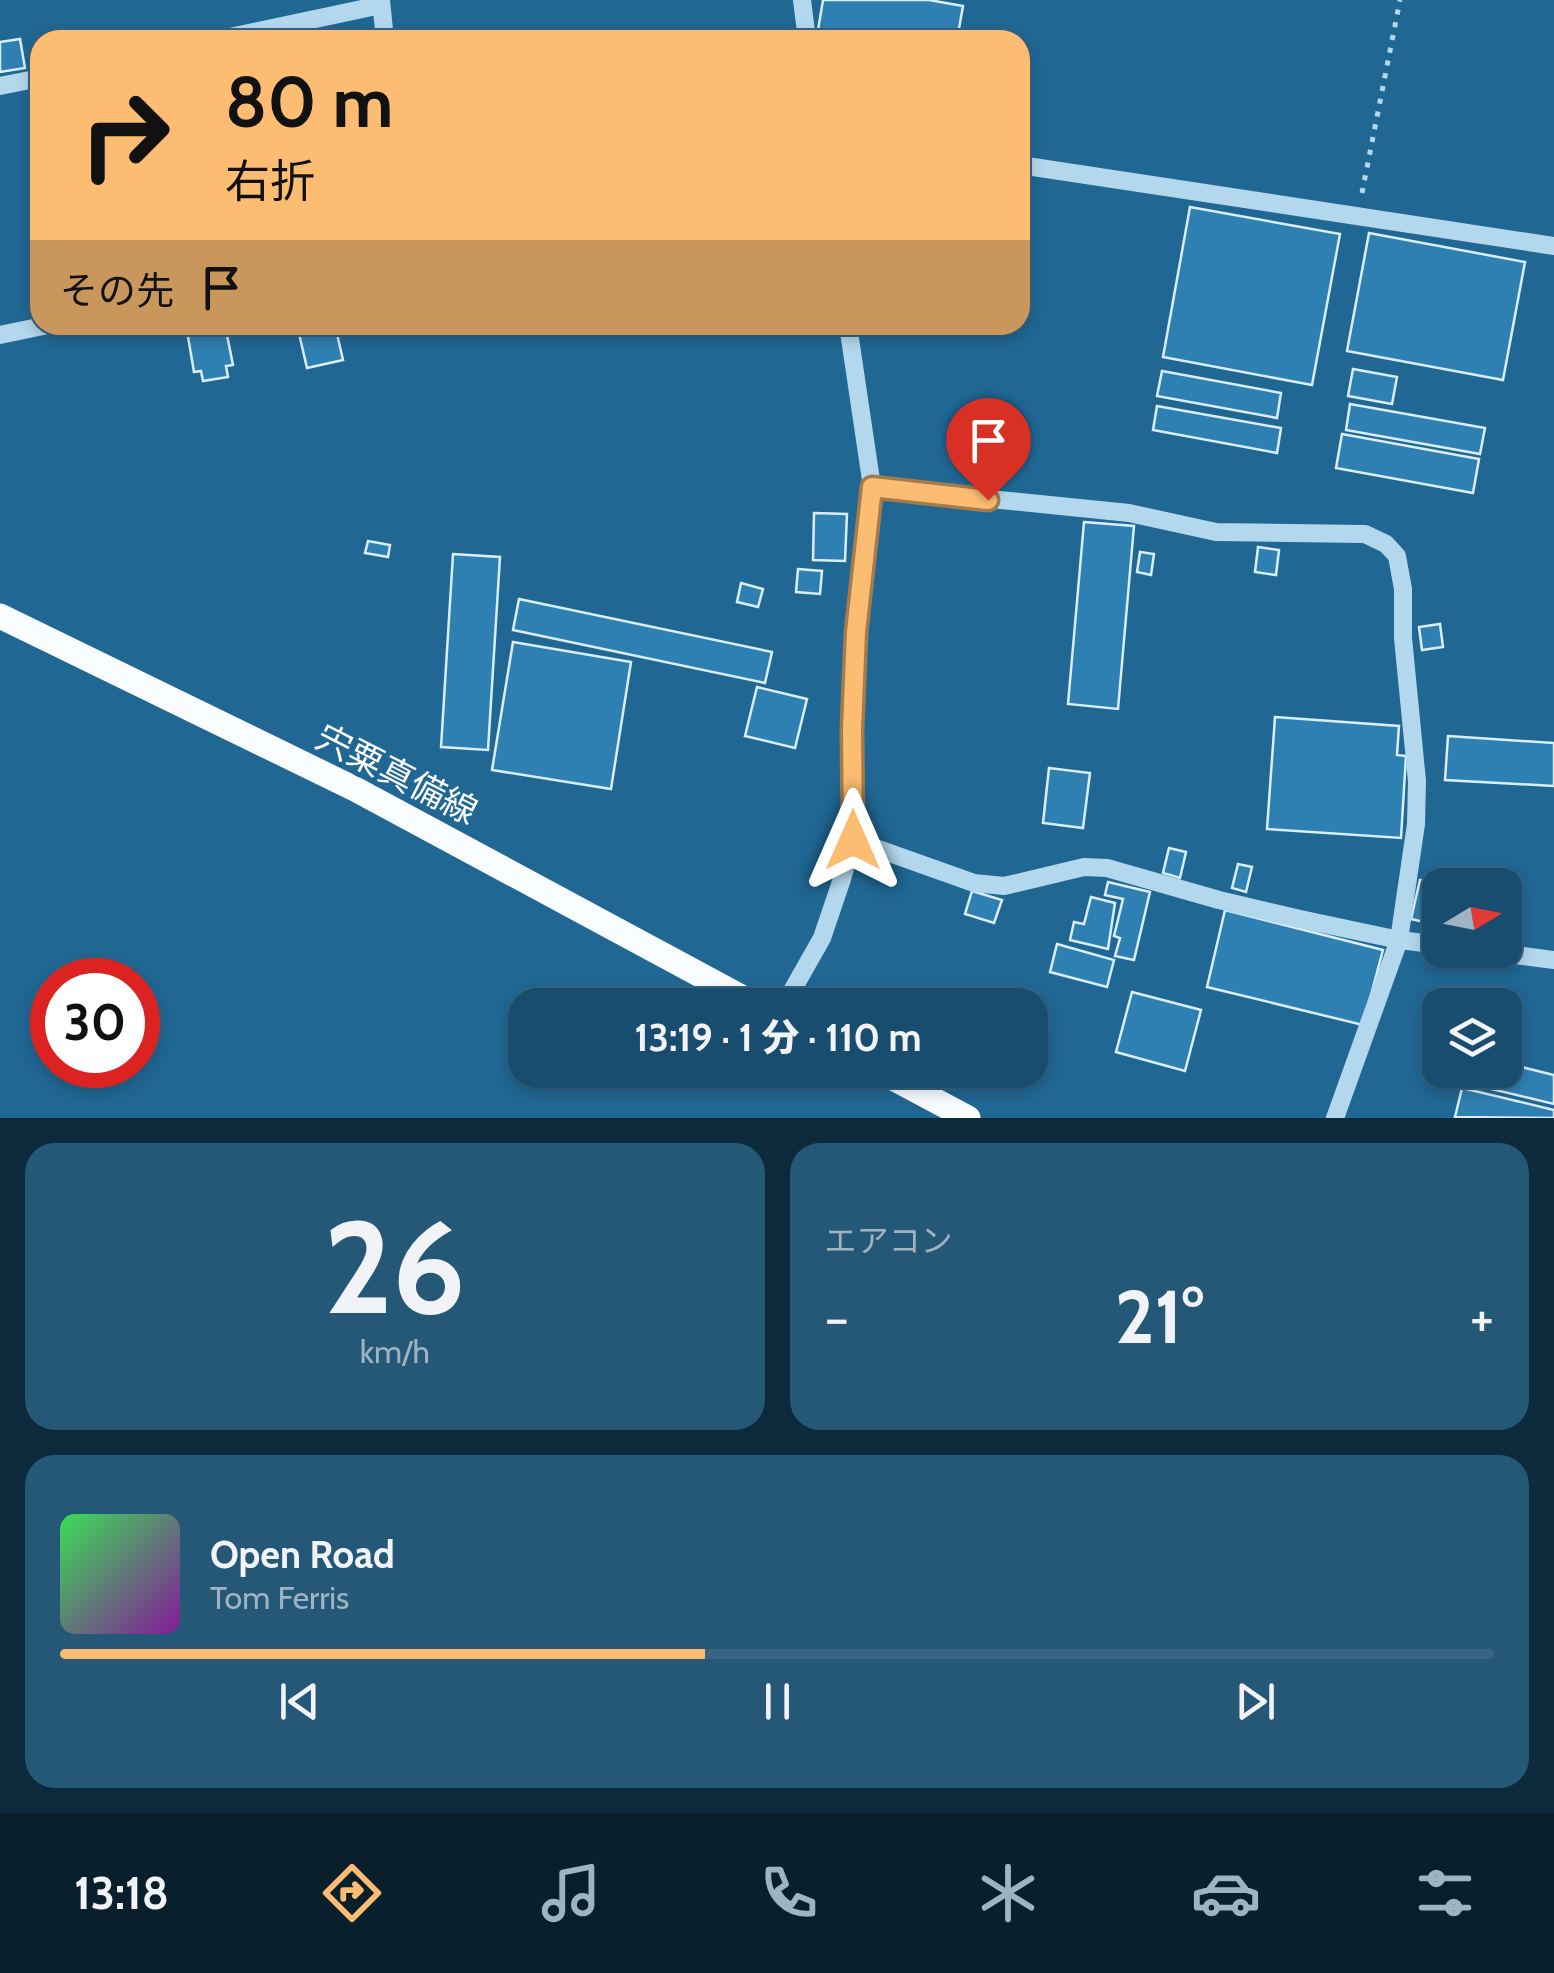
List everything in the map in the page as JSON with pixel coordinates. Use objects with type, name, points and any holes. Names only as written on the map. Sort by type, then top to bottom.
[{"type":"main road","name":"宍粟真備線","points":[[0,616],[354,790],[724,988]]},
{"type":"main road","points":[[912,1088],[968,1118]]},
{"type":"street","points":[[802,0],[806,30]]},
{"type":"street","points":[[259,30],[381,2],[384,30]]},
{"type":"street","points":[[0,86],[30,80]]},
{"type":"street","points":[[1030,168],[1554,246]]},
{"type":"street","points":[[0,336],[30,329]]},
{"type":"street","points":[[794,988],[822,938],[853,840],[856,632],[872,487],[849,335]]},
{"type":"street","points":[[872,487],[1129,513],[1216,532],[1366,534],[1386,544],[1397,556],[1403,589],[1403,638],[1417,781],[1416,824],[1399,940],[1335,1118]]},
{"type":"street","points":[[853,840],[974,883],[1004,886],[1084,867],[1107,868],[1235,904],[1422,943]]},
{"type":"street","points":[[1522,956],[1554,960]]},
{"type":"path","points":[[1357,218],[1400,0]]},
{"type":"building","points":[[823,0],[929,0],[963,6],[959,30],[818,30]]},
{"type":"building","points":[[20,39],[25,68],[0,72],[0,42]]},
{"type":"building","points":[[1190,207],[1340,234],[1312,385],[1163,357]]},
{"type":"building","points":[[1369,233],[1525,262],[1503,380],[1347,351]]},
{"type":"building","points":[[188,335],[227,335],[233,365],[226,366],[228,377],[203,381],[201,371],[194,372]]},
{"type":"building","points":[[299,335],[337,335],[343,360],[307,368]]},
{"type":"building","points":[[1353,369],[1397,377],[1392,404],[1348,396]]},
{"type":"building","points":[[1162,371],[1281,393],[1277,418],[1157,396]]},
{"type":"building","points":[[1350,404],[1485,428],[1480,454],[1346,430]]},
{"type":"building","points":[[1157,406],[1281,428],[1277,453],[1153,430]]},
{"type":"building","points":[[1342,434],[1479,459],[1473,493],[1336,468]]},
{"type":"building","points":[[814,513],[847,514],[845,561],[813,560]]},
{"type":"building","points":[[1084,522],[1134,526],[1118,709],[1068,704]]},
{"type":"building","points":[[368,541],[390,545],[388,557],[365,553]]},
{"type":"building","points":[[1258,547],[1279,550],[1276,575],[1255,572]]},
{"type":"building","points":[[1140,552],[1154,554],[1151,575],[1137,572]]},
{"type":"building","points":[[453,554],[500,557],[488,750],[441,747]]},
{"type":"building","points":[[798,569],[822,571],[820,594],[796,592]]},
{"type":"building","points":[[741,583],[763,589],[758,607],[737,602]]},
{"type":"building","points":[[519,599],[772,652],[765,683],[513,630]]},
{"type":"building","points":[[1440,624],[1443,647],[1422,650],[1419,627]]},
{"type":"building","points":[[513,642],[631,662],[611,789],[492,770]]},
{"type":"building","points":[[757,687],[807,699],[795,748],[745,736]]},
{"type":"building","points":[[1275,717],[1399,726],[1397,755],[1406,756],[1401,838],[1267,829]]},
{"type":"building","points":[[1448,736],[1554,743],[1554,786],[1445,780]]},
{"type":"building","points":[[1049,768],[1090,773],[1083,828],[1043,823]]},
{"type":"building","points":[[1169,848],[1186,852],[1180,878],[1163,873]]},
{"type":"building","points":[[1238,864],[1252,867],[1246,892],[1232,888]]},
{"type":"building","points":[[1420,880],[1422,880],[1422,922],[1411,919]]},
{"type":"building","points":[[1108,882],[1150,892],[1134,960],[1115,956],[1120,938],[1114,936],[1123,899],[1105,895]]},
{"type":"building","points":[[972,891],[1002,900],[994,923],[965,914]]},
{"type":"building","points":[[1091,897],[1115,903],[1108,949],[1070,940],[1074,922],[1084,924]]},
{"type":"building","points":[[1225,910],[1383,950],[1363,1025],[1207,987]]},
{"type":"building","points":[[1057,944],[1114,960],[1107,987],[1050,972]]},
{"type":"building","points":[[1132,992],[1201,1010],[1185,1071],[1116,1052]]},
{"type":"building","points":[[1522,1067],[1554,1075],[1554,1104],[1487,1088],[1522,1088]]},
{"type":"building","points":[[1462,1088],[1554,1110],[1554,1118],[1455,1117]]},
{"type":"route","points":[[853,840],[856,632],[872,487],[988,500]]}]
